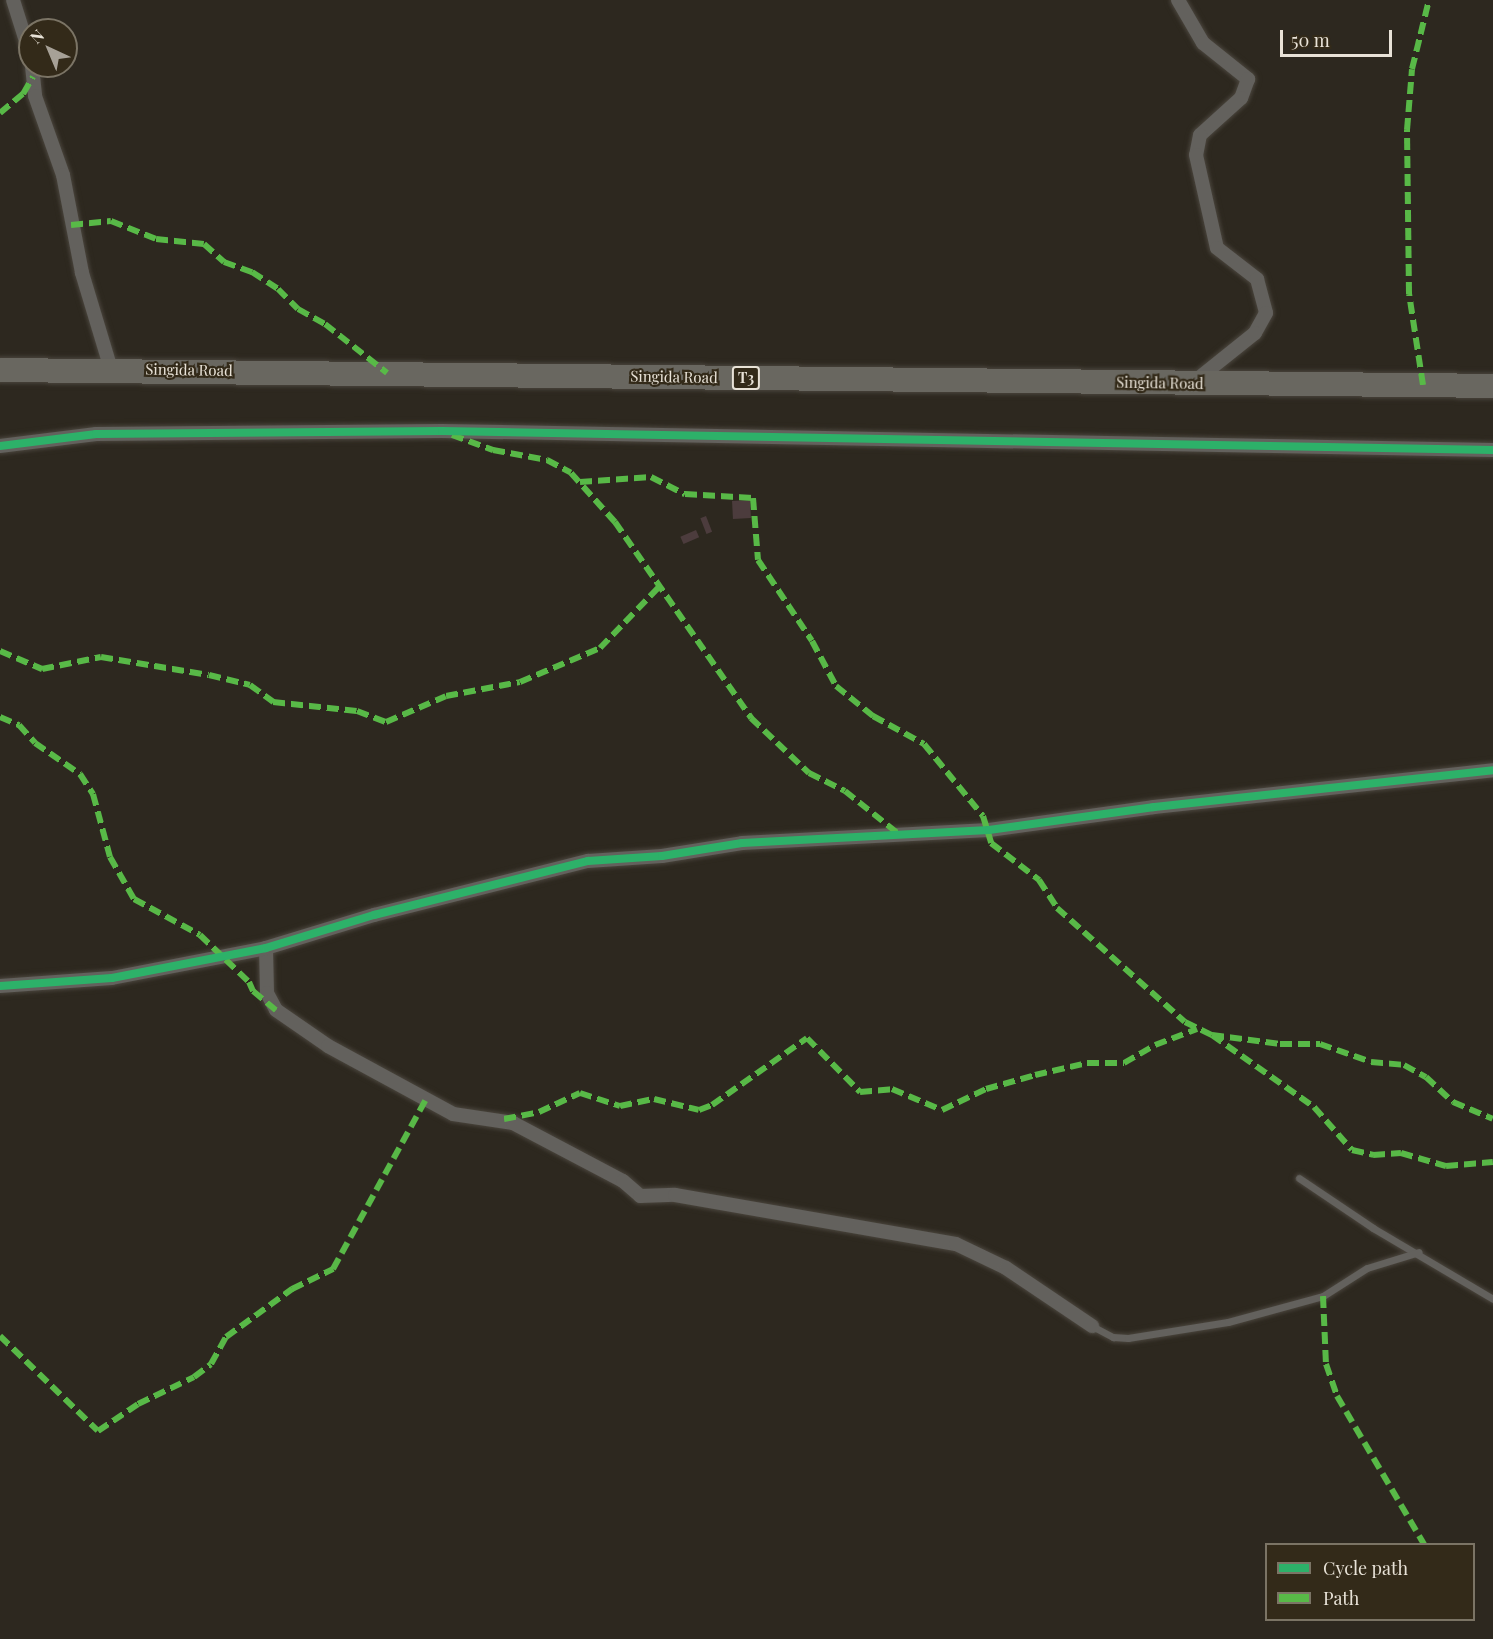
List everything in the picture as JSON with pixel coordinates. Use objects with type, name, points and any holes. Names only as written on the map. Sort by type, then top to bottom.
[{"type":"highway","name":"Singida Road","points":[[0,370],[111,369],[1493,386]]},
{"type":"street","points":[[13,0],[19,18]]},
{"type":"street","points":[[1178,0],[1203,43],[1248,79],[1241,98],[1200,135],[1196,155],[1217,248],[1257,279],[1266,313],[1255,333],[1192,384]]},
{"type":"street","points":[[33,78],[35,96],[63,175],[82,273],[111,369]]},
{"type":"street","points":[[0,446],[96,434],[442,431],[1493,450]]},
{"type":"street","points":[[0,986],[112,978],[266,948],[374,915],[588,861],[662,856],[742,843],[989,830],[1154,807],[1493,770]]},
{"type":"street","points":[[266,948],[267,993],[276,1010],[328,1046],[434,1106],[461,1117],[496,1118],[513,1123],[619,1178],[633,1192],[646,1197],[675,1195],[956,1244],[1006,1268],[1092,1326]]},
{"type":"lane","points":[[1299,1178],[1373,1228],[1419,1252],[1493,1299]]},
{"type":"lane","points":[[1092,1326],[1113,1337],[1128,1338],[1228,1322],[1323,1296],[1367,1268],[1419,1252]]},
{"type":"building","points":[[750,500],[751,518],[733,519],[732,501]]},
{"type":"building","points":[[706,516],[712,532],[706,534],[700,518]]},
{"type":"building","points":[[696,530],[699,537],[683,544],[680,537]]},
{"type":"marked path","points":[[1423,385],[1409,294],[1407,130],[1412,69],[1429,0]]},
{"type":"marked path","points":[[0,113],[23,94],[32,78]]},
{"type":"marked path","points":[[71,225],[111,221],[156,239],[204,244],[224,262],[252,272],[278,289],[298,309],[325,324],[387,373]]},
{"type":"marked path","points":[[452,435],[493,450],[547,460],[571,473],[615,522],[751,718],[809,773],[845,791],[900,835]]},
{"type":"marked path","points":[[580,482],[651,477],[685,494],[753,498],[758,560],[812,641],[836,686],[873,716],[924,744],[983,816],[991,843],[1039,880],[1057,908],[1185,1022],[1212,1035],[1314,1107],[1352,1150],[1373,1155],[1401,1153],[1446,1166],[1493,1162]]},
{"type":"marked path","points":[[0,651],[42,669],[101,657],[209,675],[250,685],[273,702],[357,711],[386,722],[446,696],[520,682],[600,648],[659,587]]},
{"type":"marked path","points":[[0,717],[19,725],[35,743],[80,774],[93,794],[110,857],[134,899],[200,935],[249,982],[253,991],[276,1010]]},
{"type":"marked path","points":[[504,1119],[539,1112],[580,1093],[620,1106],[654,1099],[699,1110],[712,1105],[807,1038],[860,1092],[892,1089],[942,1110],[986,1089],[1035,1075],[1087,1063],[1124,1063],[1155,1045],[1197,1029]]},
{"type":"marked path","points":[[1212,1035],[1280,1044],[1320,1044],[1371,1062],[1404,1065],[1426,1077],[1453,1102],[1493,1119]]},
{"type":"marked path","points":[[0,1336],[98,1431],[138,1404],[194,1377],[211,1364],[226,1337],[292,1289],[333,1269],[425,1101]]},
{"type":"marked path","points":[[1323,1296],[1326,1364],[1337,1396],[1423,1543]]},
{"type":"cycle path","points":[[0,446],[96,434],[442,431],[1493,450]]},
{"type":"cycle path","points":[[0,986],[112,978],[266,948],[374,915],[588,861],[662,856],[742,843],[989,830],[1154,807],[1493,770]]}]
